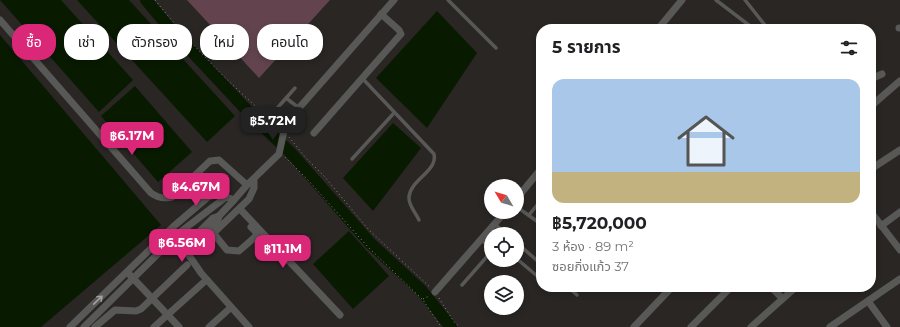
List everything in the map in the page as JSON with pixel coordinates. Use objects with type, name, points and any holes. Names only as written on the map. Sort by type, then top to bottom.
[{"type":"street","points":[[249,327],[212,286],[187,254],[186,248],[193,238],[208,223],[219,216],[247,185],[254,180],[279,154],[284,132],[299,108],[394,0]]},
{"type":"street","points":[[662,24],[682,0]]},
{"type":"street","points":[[314,133],[361,77],[401,34],[399,30],[381,14]]},
{"type":"street","points":[[0,20],[151,193],[156,196],[166,198],[172,197],[210,161],[216,159],[223,163],[247,185]]},
{"type":"street","points":[[876,77],[882,74]]},
{"type":"street","points":[[876,102],[900,81]]},
{"type":"street","points":[[876,166],[900,150]]},
{"type":"street","points":[[524,190],[536,175]]},
{"type":"street","points":[[191,242],[196,242],[239,210],[253,194],[254,180]]},
{"type":"street","points":[[70,327],[174,226],[214,194],[234,200]]},
{"type":"street","points":[[89,326],[132,278],[179,233],[226,197]]},
{"type":"street","points":[[214,234],[224,248],[234,252],[239,251],[256,236],[256,232],[239,210]]},
{"type":"street","points":[[239,210],[340,315]]},
{"type":"street","points":[[881,226],[900,212]]},
{"type":"street","points":[[196,249],[214,234],[218,226],[219,216]]},
{"type":"street","points":[[184,218],[189,224]]},
{"type":"street","points":[[435,292],[499,219]]},
{"type":"street","points":[[876,219],[900,250]]},
{"type":"street","points":[[174,226],[179,233]]},
{"type":"street","points":[[89,326],[115,310],[136,311],[142,309],[187,265]]},
{"type":"street","points":[[127,272],[179,327]]},
{"type":"street","points":[[830,327],[900,279]]},
{"type":"street","points":[[154,327],[204,282]]},
{"type":"street","points":[[634,327],[667,292]]},
{"type":"street","points":[[691,327],[726,292]]},
{"type":"street","points":[[776,292],[782,298]]},
{"type":"street","points":[[751,327],[790,292]]},
{"type":"street","points":[[868,301],[887,327]]},
{"type":"street","points":[[209,327],[228,310]]},
{"type":"street","points":[[82,315],[89,326]]},
{"type":"lane","points":[[448,0],[496,48]]},
{"type":"lane","points":[[716,0],[747,24]]},
{"type":"lane","points":[[745,0],[764,24]]},
{"type":"lane","points":[[361,77],[434,154],[432,164],[412,188],[409,196],[411,206],[419,220]]},
{"type":"lane","points":[[272,114],[295,88]]},
{"type":"lane","points":[[286,98],[299,108]]},
{"type":"lane","points":[[352,159],[394,113]]},
{"type":"lane","points":[[529,215],[536,206]]},
{"type":"lane","points":[[524,212],[536,220]]},
{"type":"lane","points":[[495,224],[498,227]]},
{"type":"lane","points":[[524,249],[536,260]]},
{"type":"lane","points":[[462,285],[484,260]]},
{"type":"lane","points":[[524,265],[536,275]]},
{"type":"lane","points":[[574,292],[577,295]]},
{"type":"path","points":[[155,0],[175,25],[248,100],[284,132],[369,230],[435,292],[454,322],[460,327]]},
{"type":"path","points":[[279,154],[290,161],[368,247],[423,300],[441,327]]},
{"type":"shaded area","points":[[0,0],[61,0],[83,24],[64,24],[64,60],[109,60],[109,53],[133,80],[99,112],[53,60],[56,60],[56,24],[21,24]]},
{"type":"shaded area","points":[[77,0],[129,0],[151,24],[117,24],[117,44],[109,35],[109,24],[99,24]]},
{"type":"shaded area","points":[[187,0],[330,0],[308,24],[257,24],[257,60],[275,60],[259,78],[242,60],[249,60],[249,24],[209,24]]},
{"type":"shaded area","points":[[437,11],[477,53],[427,128],[376,78]]},
{"type":"shaded area","points":[[0,35],[12,49],[12,60],[21,60],[161,225],[41,327],[0,327]]},
{"type":"shaded area","points":[[132,60],[184,60],[235,116],[207,142]]},
{"type":"shaded area","points":[[135,86],[192,152],[158,182],[101,116]]},
{"type":"shaded area","points":[[393,123],[421,148],[373,211],[343,178]]},
{"type":"shaded area","points":[[349,231],[389,276],[353,309],[313,264]]},
{"type":"waterway","points":[[146,0],[167,25],[254,118],[290,152],[370,243],[421,290],[451,327]]}]
